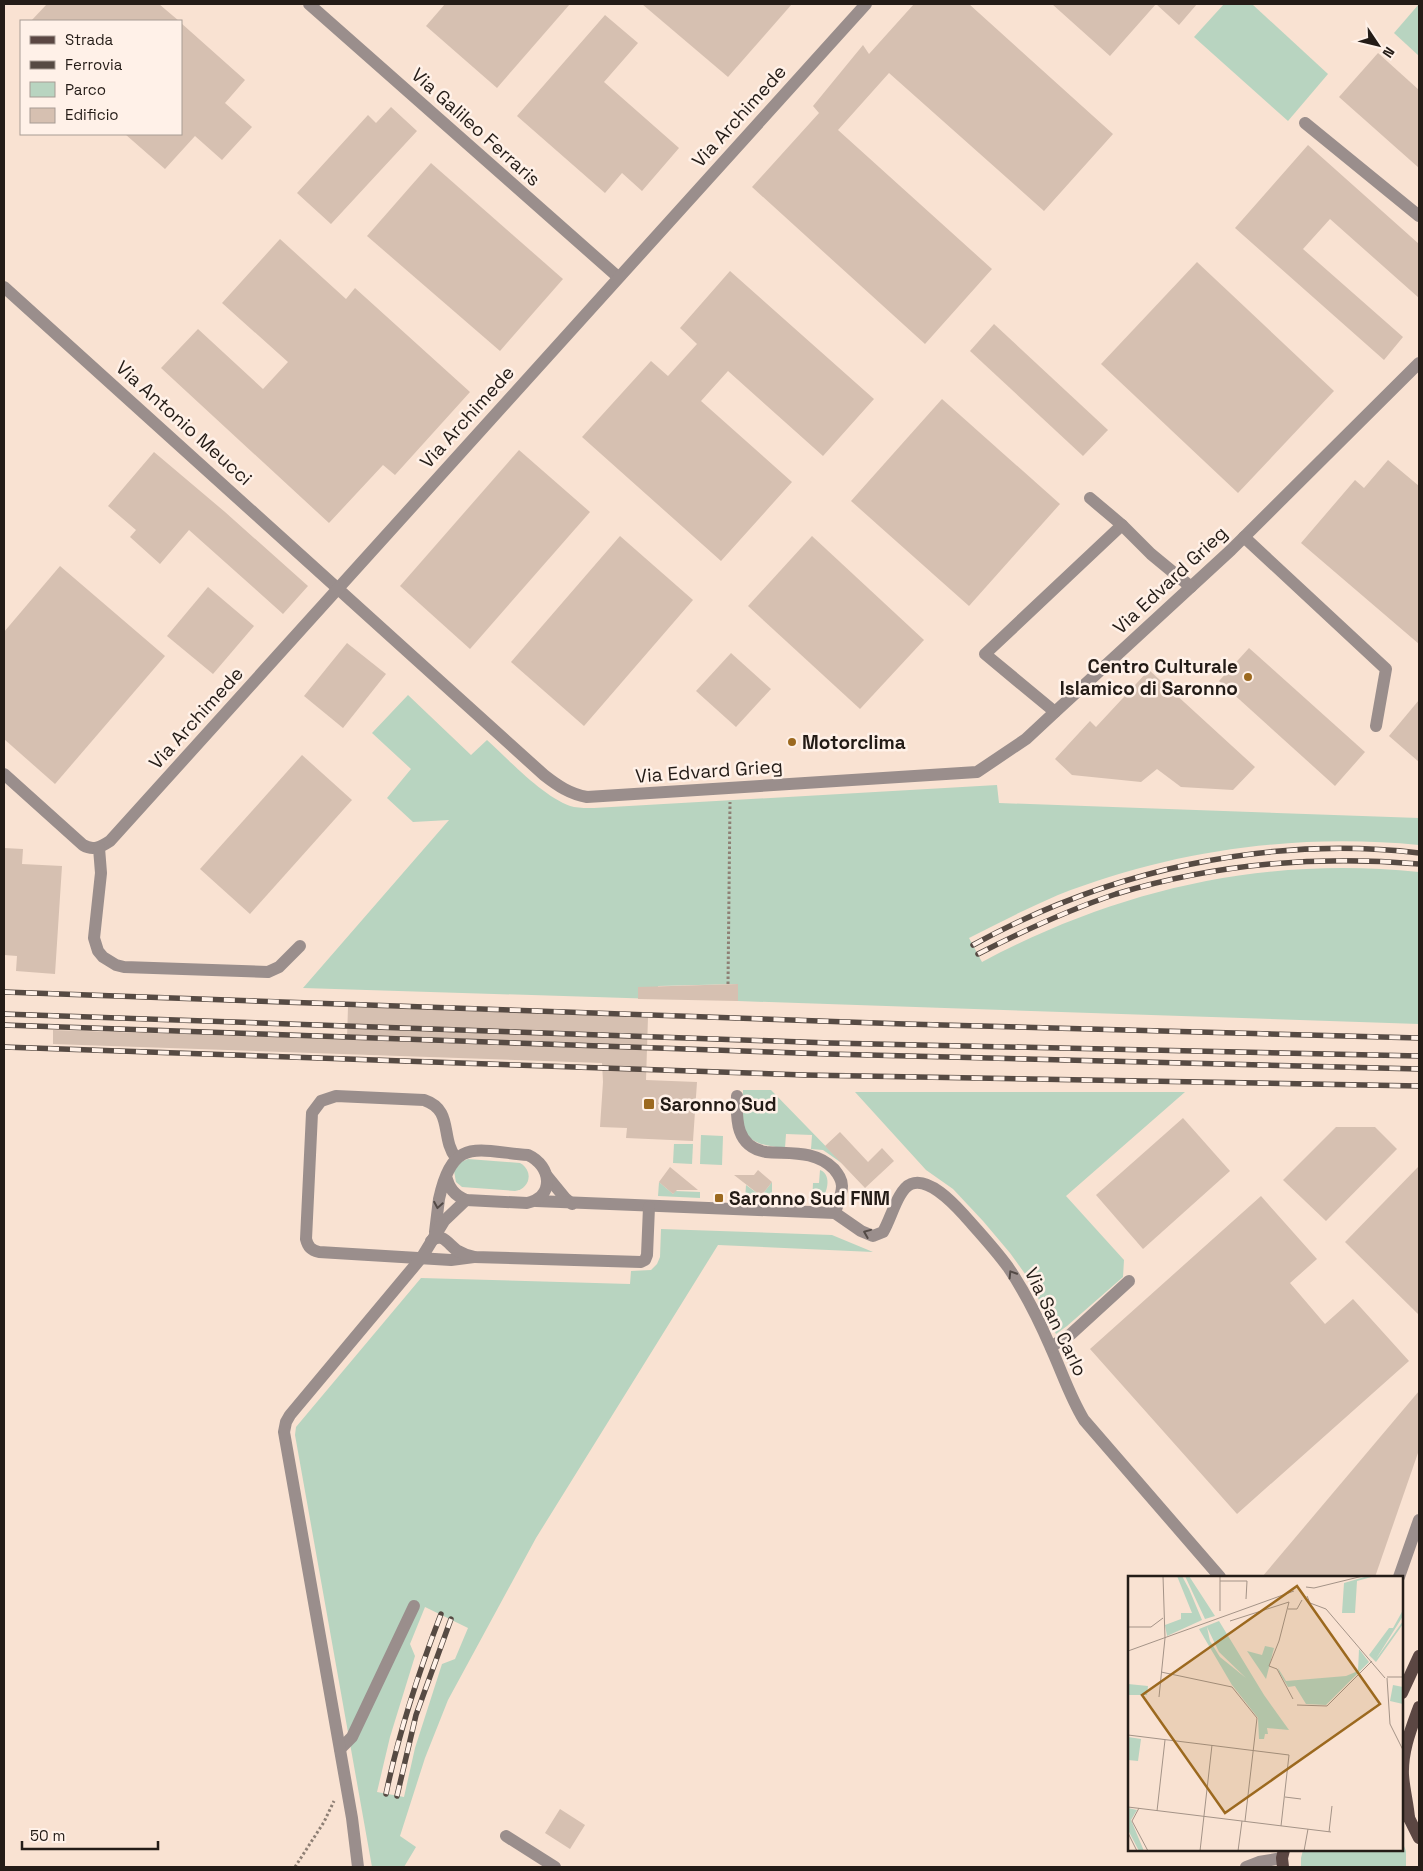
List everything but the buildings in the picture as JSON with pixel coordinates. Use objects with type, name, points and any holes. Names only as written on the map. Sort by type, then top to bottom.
[{"type":"main road","points":[[1403,1691],[1419,1656]]},
{"type":"main road","points":[[1418,1711],[1409,1735],[1403,1763],[1403,1776],[1405,1814],[1419,1838]]},
{"type":"street","name":"Via Galileo Ferraris","points":[[309,4],[618,277]]},
{"type":"street","name":"Via Archimede","points":[[96,848],[116,836],[866,4]]},
{"type":"street","points":[[1305,123],[1419,216]]},
{"type":"street","name":"Via Antonio Meucci","points":[[4,287],[338,588]]},
{"type":"street","name":"Via Edvard Grieg","points":[[338,588],[544,775],[576,796],[596,797],[730,789],[977,772],[1026,739],[1191,587],[1419,363]]},
{"type":"street","points":[[1090,498],[1191,587]]},
{"type":"street","points":[[1055,712],[985,654],[1122,525]]},
{"type":"street","points":[[1244,537],[1386,669],[1376,726]]},
{"type":"street","points":[[4,774],[78,842],[87,848],[96,848],[101,872],[94,938],[98,951],[109,962],[124,967],[268,972],[279,967],[300,946]]},
{"type":"street","points":[[456,1158],[448,1144],[443,1114],[437,1107],[424,1100],[336,1096],[320,1101],[312,1113],[306,1239],[308,1246],[318,1252],[457,1260],[474,1257],[641,1262],[645,1260],[647,1255],[649,1207]]},
{"type":"street","points":[[446,1176],[451,1190],[466,1200],[835,1213],[842,1189],[837,1173],[828,1163],[817,1156],[766,1152],[750,1145],[742,1137],[738,1128],[737,1096]]},
{"type":"street","points":[[437,1238],[437,1209],[449,1166],[456,1158],[471,1151],[528,1155],[536,1158],[544,1168],[547,1176],[572,1204]]},
{"type":"street","points":[[536,1201],[542,1195],[547,1185],[547,1176]]},
{"type":"street","name":"Via San Carlo","points":[[835,1213],[868,1235],[878,1235],[886,1227],[905,1188],[915,1183],[922,1183],[938,1191],[957,1207],[1007,1266],[1051,1347],[1072,1399],[1084,1420],[1219,1576]]},
{"type":"street","points":[[358,1867],[340,1749],[284,1432],[290,1415],[422,1258],[437,1238],[442,1223],[466,1200]]},
{"type":"street","points":[[437,1238],[459,1252],[474,1257]]},
{"type":"street","points":[[1051,1347],[1071,1334],[1130,1281]]},
{"type":"street","points":[[1399,1576],[1419,1520]]},
{"type":"street","points":[[340,1749],[352,1737],[414,1606]]},
{"type":"street","points":[[506,1836],[555,1867]]},
{"type":"street","points":[[1246,1867],[1258,1862],[1283,1858]]},
{"type":"path","points":[[728,984],[730,789]]},
{"type":"path","points":[[295,1867],[324,1822],[345,1779]]},
{"type":"green space","points":[[1224,4],[1252,4],[1328,74],[1288,121],[1194,37]]},
{"type":"green space","points":[[1419,4],[1419,56],[1394,33]]},
{"type":"green space","points":[[408,695],[471,755],[487,740],[540,788],[563,803],[574,807],[594,808],[997,785],[999,803],[1419,818],[1419,845],[1327,841],[1281,844],[1190,856],[1101,879],[1058,895],[969,938],[982,962],[1086,915],[1140,897],[1194,884],[1249,874],[1305,869],[1361,868],[1419,872],[1419,1024],[738,1001],[738,984],[658,986],[658,999],[303,988],[449,820],[413,822],[387,798],[411,769],[372,733]]},
{"type":"green space","points":[[743,1090],[771,1090],[843,1164],[823,1150],[811,1149],[812,1135],[786,1134],[785,1148],[770,1146],[751,1139],[746,1133],[744,1125]]},
{"type":"green space","points":[[855,1092],[1185,1092],[1066,1196],[1124,1260],[1123,1277],[1056,1334],[1028,1278],[1010,1253],[953,1189],[926,1170]]},
{"type":"green space","points":[[701,1135],[723,1136],[722,1165],[700,1164]]},
{"type":"green space","points":[[674,1144],[693,1144],[692,1164],[673,1163]]},
{"type":"green space","points":[[468,1159],[520,1163],[529,1175],[527,1183],[520,1190],[515,1191],[462,1187],[456,1182],[454,1171],[461,1162]]},
{"type":"green space","points":[[820,1170],[826,1176],[826,1191],[818,1203],[812,1203],[813,1183],[819,1183]]},
{"type":"green space","points":[[659,1182],[673,1194],[675,1191],[700,1192],[700,1198],[658,1196]]},
{"type":"green space","points":[[772,1182],[772,1201],[745,1200],[746,1185],[761,1196]]},
{"type":"green space","points":[[661,1229],[832,1235],[873,1252],[718,1245],[536,1538],[448,1700],[425,1758],[400,1836],[416,1847],[404,1867],[372,1867],[295,1435],[296,1427],[421,1278],[630,1284],[631,1271],[651,1270],[657,1264],[660,1257]],"holes":[[[425,1607],[468,1628],[455,1659],[442,1664],[415,1748],[404,1797],[377,1792],[390,1737],[415,1656],[410,1644]]]},
{"type":"green space","points":[[1403,1844],[1406,1851],[1406,1867],[1301,1867],[1303,1851],[1403,1851]]},
{"type":"railway","points":[[973,945],[1024,919],[1078,897],[1133,879],[1189,864],[1246,855],[1304,849],[1361,849],[1419,853]]},
{"type":"railway","points":[[978,954],[1046,921],[1098,900],[1191,875],[1266,864],[1304,862],[1381,861],[1419,864]]},
{"type":"railway","points":[[4,992],[905,1024],[1419,1038]]},
{"type":"railway","points":[[4,1014],[830,1043],[1419,1056]]},
{"type":"railway","points":[[4,1025],[828,1054],[1419,1069]]},
{"type":"railway","points":[[4,1047],[804,1075],[1419,1086]]},
{"type":"railway","points":[[386,1794],[410,1703],[441,1614]]},
{"type":"railway","points":[[397,1796],[416,1715],[451,1619]]},
{"type":"place","name":"Centro Culturale Islamico di Saronno","points":[[1248,677]]},
{"type":"place","name":"Motorclima","points":[[792,742]]},
{"type":"place","name":"Saronno Sud","points":[[649,1104]]},
{"type":"place","name":"Saronno Sud FNM","points":[[719,1198]]}]
